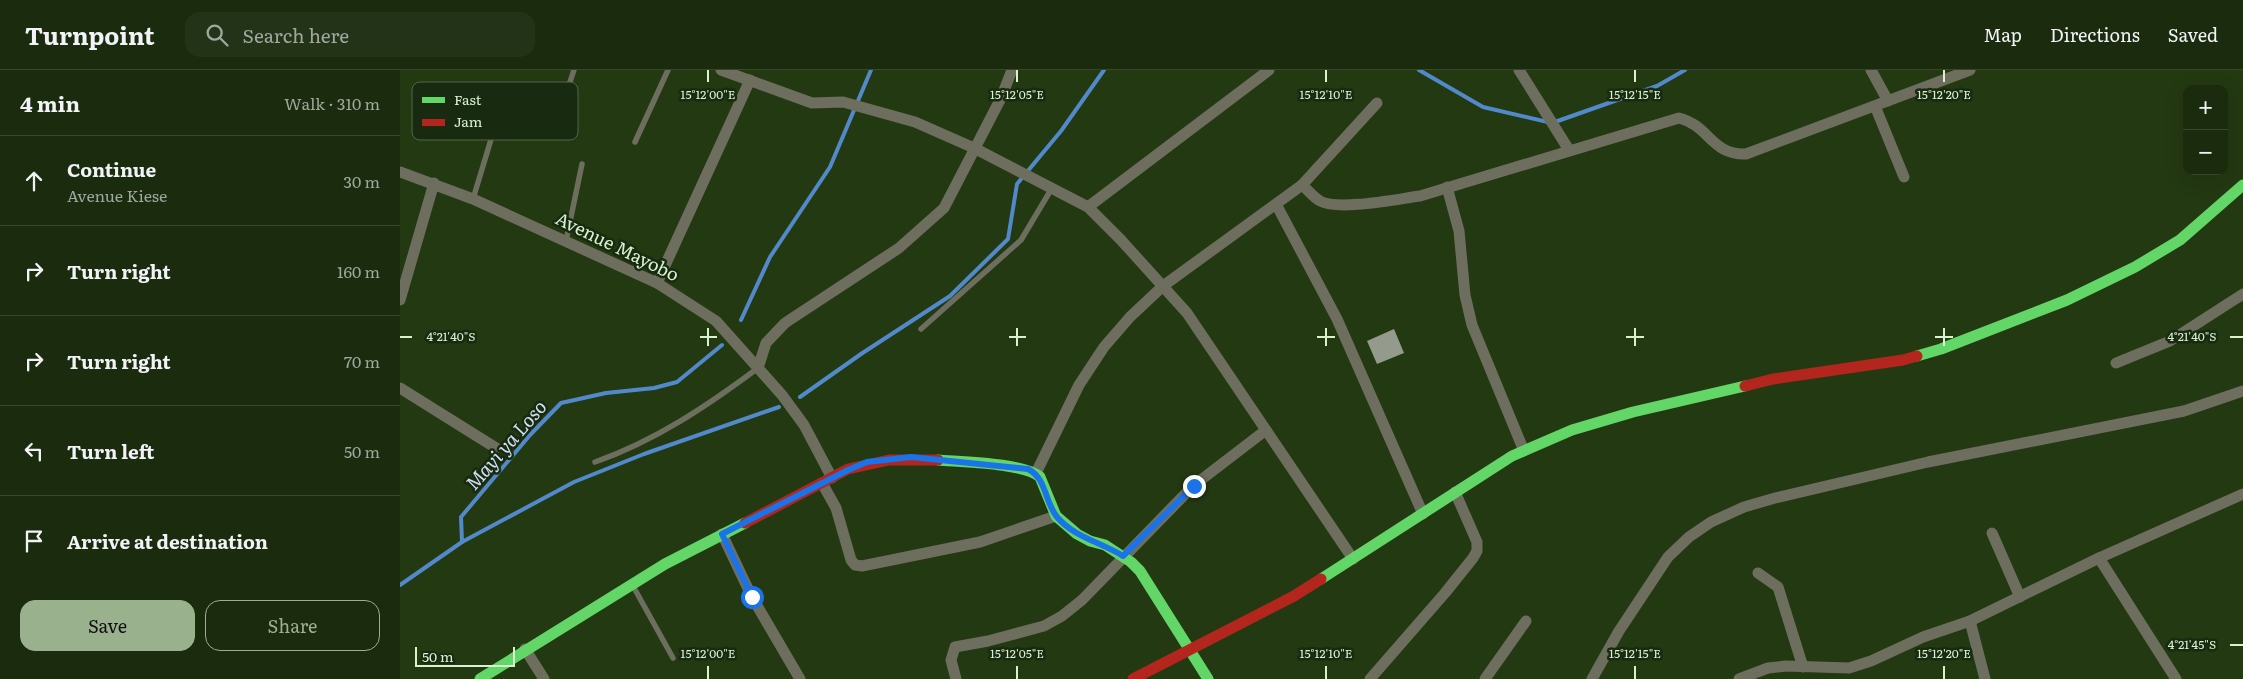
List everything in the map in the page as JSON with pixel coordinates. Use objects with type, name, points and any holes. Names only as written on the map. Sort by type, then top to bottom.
[{"type":"street","points":[[721,70],[812,103],[842,102],[915,122],[974,148],[1088,207],[1121,240],[1187,313],[1353,558]]},
{"type":"street","points":[[758,368],[766,343],[785,323],[879,262],[944,208],[1001,98],[1012,70]]},
{"type":"street","points":[[1088,207],[1269,70]]},
{"type":"street","points":[[1519,70],[1569,150]]},
{"type":"street","points":[[1871,70],[1888,101]]},
{"type":"street","points":[[1302,185],[1319,200],[1330,204],[1386,201],[1420,196],[1679,118],[1692,121],[1720,149],[1732,154],[1746,154],[1888,101],[1955,73],[1970,70]]},
{"type":"street","points":[[657,283],[750,80]]},
{"type":"street","points":[[1036,473],[1079,385],[1104,347],[1130,317],[1162,286],[1302,185],[1377,103]]},
{"type":"street","points":[[1875,106],[1904,177]]},
{"type":"street","name":"Avenue Mayobo","points":[[400,172],[473,199],[657,283],[716,321],[804,424],[827,480],[851,560],[855,565],[862,566],[980,542],[1056,516]]},
{"type":"street","points":[[400,300],[434,183]]},
{"type":"street","points":[[1133,679],[1294,596],[1512,456],[1572,430],[1633,412],[1773,379],[1903,360],[1941,349],[2067,300],[2135,267],[2180,240],[2243,185]]},
{"type":"street","points":[[1447,187],[1457,222],[1466,295],[1472,325],[1524,451]]},
{"type":"street","points":[[1276,204],[1337,320],[1423,514]]},
{"type":"street","points":[[2116,363],[2170,340],[2243,294]]},
{"type":"street","points":[[400,388],[496,448]]},
{"type":"street","points":[[1592,679],[1619,631],[1668,556],[1689,537],[1710,522],[1744,507],[1776,498],[1928,462],[2184,411],[2243,391]]},
{"type":"street","points":[[956,679],[951,660],[951,653],[955,647],[1021,633],[1052,622],[1082,600],[1123,556],[1194,486],[1266,430]]},
{"type":"street","points":[[480,679],[525,649],[665,564],[722,534],[827,480],[867,462],[911,457],[1013,467],[1028,469],[1036,473],[1040,478],[1056,516],[1077,534],[1090,541],[1105,545],[1123,556],[1140,571],[1208,679]]},
{"type":"street","points":[[1370,679],[1445,593],[1477,551],[1477,542],[1455,492]]},
{"type":"street","points":[[1739,679],[1768,668],[1786,666],[1849,668],[1871,661],[1923,637],[1970,622],[2099,558],[2243,494]]},
{"type":"street","points":[[1992,533],[2020,597]]},
{"type":"street","points":[[722,534],[752,597],[800,679]]},
{"type":"street","points":[[2099,558],[2176,679]]},
{"type":"street","points":[[1758,572],[1778,587],[1803,667]]},
{"type":"street","points":[[1485,679],[1526,622]]},
{"type":"street","points":[[1970,622],[1985,679]]},
{"type":"street","points":[[525,649],[544,679]]},
{"type":"lane","points":[[570,82],[574,70]]},
{"type":"lane","points":[[635,142],[668,70]]},
{"type":"lane","points":[[473,199],[491,140]]},
{"type":"lane","points":[[566,241],[582,164]]},
{"type":"lane","points":[[921,329],[1021,240],[1052,188]]},
{"type":"lane","points":[[595,462],[657,435],[720,397],[758,368]]},
{"type":"lane","points":[[632,584],[673,658]]},
{"type":"building","points":[[1394,329],[1404,353],[1377,364],[1367,341]]},
{"type":"waterway","name":"Mayi ya Loso","points":[[741,320],[770,257],[830,167],[871,70]]},
{"type":"waterway","points":[[800,397],[861,354],[950,296],[1008,239],[1017,184],[1061,131],[1104,70]]},
{"type":"waterway","points":[[1419,70],[1483,107],[1552,123],[1657,86],[1685,70]]},
{"type":"waterway","name":"Mayi ya Loso","points":[[400,585],[462,542],[461,517],[530,435],[561,403],[606,393],[654,388],[677,382],[722,345]]},
{"type":"waterway","points":[[462,542],[574,482],[644,454],[779,407]]},
{"type":"traffic: fast","points":[[1917,356],[1941,349],[2067,300],[2135,267],[2180,240],[2243,185]]},
{"type":"traffic: fast","points":[[1321,579],[1512,456],[1572,430],[1633,412],[1745,386]]},
{"type":"traffic: fast","points":[[938,460],[1007,466],[1032,472],[1040,477],[1056,516],[1077,534],[1090,541],[1105,545],[1131,562],[1140,571],[1208,679]]},
{"type":"traffic: fast","points":[[480,679],[665,564],[745,523]]},
{"type":"traffic: jam","points":[[1745,386],[1773,379],[1903,360],[1917,356]]},
{"type":"traffic: jam","points":[[745,523],[848,469],[889,460],[938,460]]},
{"type":"traffic: jam","points":[[1133,679],[1294,596],[1321,579]]},
{"type":"route","points":[[752,597],[722,534],[867,462],[911,457],[953,463],[1028,469],[1036,473],[1040,478],[1056,516],[1077,534],[1090,541],[1105,545],[1123,556],[1194,486]]}]
